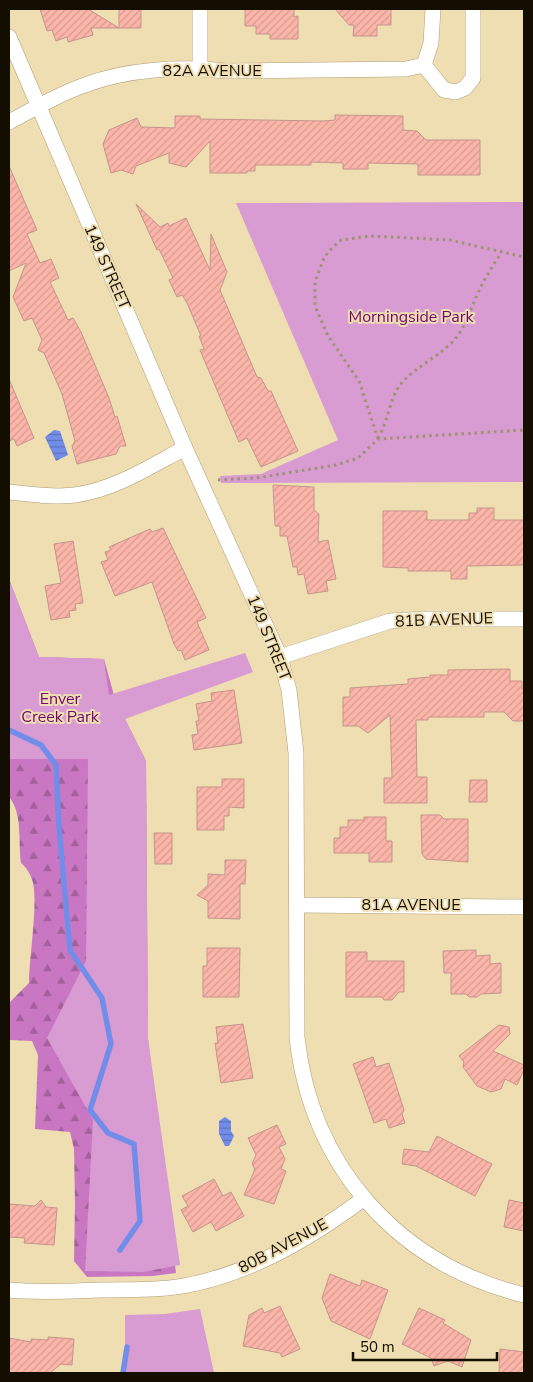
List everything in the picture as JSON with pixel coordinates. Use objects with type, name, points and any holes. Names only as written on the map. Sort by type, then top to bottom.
[{"type":"street","points":[[200,9],[200,68]]},
{"type":"street","points":[[433,9],[431,43],[424,65],[444,90],[456,92],[470,83],[474,72],[473,9]]},
{"type":"street","name":"149 STREET","points":[[9,37],[185,448],[202,481],[280,657],[289,690],[296,753],[297,1037],[305,1082],[325,1138],[363,1199]]},
{"type":"street","name":"82A AVENUE","points":[[9,122],[74,89],[128,74],[200,68],[226,71],[406,69],[424,65]]},
{"type":"street","points":[[9,492],[61,496],[94,491],[121,481],[185,448]]},
{"type":"street","name":"81B AVENUE","points":[[280,657],[390,621],[524,619]]},
{"type":"street","name":"81A AVENUE","points":[[297,905],[524,907]]},
{"type":"street","points":[[363,1199],[402,1236],[438,1262],[478,1282],[524,1295]]},
{"type":"street","name":"80B AVENUE","points":[[9,1290],[137,1289],[174,1287],[201,1282],[236,1271],[269,1256],[332,1221],[363,1199]]},
{"type":"path","points":[[378,439],[359,381],[318,317],[314,298],[315,282],[324,258],[341,240],[370,236],[450,240],[524,257]]},
{"type":"path","points":[[202,481],[256,478],[336,466],[358,458],[378,439],[387,423],[398,388],[414,372],[445,349],[457,336],[466,323],[478,291],[501,253]]},
{"type":"path","points":[[378,439],[524,430]]},
{"type":"green space","name":"Morningside Park","points":[[524,202],[524,482],[221,483],[220,476],[261,474],[338,440],[236,203]]},
{"type":"green space","name":"Enver Creek Park","points":[[9,579],[39,657],[104,659],[115,699],[146,761],[148,1039],[176,1273],[153,1276],[87,1277],[74,1261],[74,1149],[70,1132],[35,1129],[38,1055],[32,1041],[9,1040],[9,1003],[29,983],[34,893],[30,874],[21,863],[18,820],[9,797]]},
{"type":"green space","name":"Enver Creek Park","points":[[9,579],[39,657],[104,659],[109,695],[245,653],[253,672],[125,719],[146,761],[148,1039],[180,1265],[143,1272],[85,1271],[93,1120],[47,1038],[86,961],[88,759],[9,759]]},
{"type":"green space","points":[[200,1309],[214,1373],[125,1373],[125,1315],[165,1314]]},
{"type":"water","points":[[54,430],[60,431],[68,455],[56,461],[45,437]]},
{"type":"water","points":[[225,1117],[231,1121],[231,1131],[234,1136],[229,1146],[225,1146],[219,1134],[219,1121]]},
{"type":"building","points":[[40,9],[88,9],[119,28],[91,28],[93,35],[68,42],[67,37],[56,41],[52,30],[47,31]]},
{"type":"building","points":[[119,9],[141,9],[141,28],[119,28]]},
{"type":"building","points":[[245,9],[294,9],[294,17],[298,16],[298,39],[270,39],[270,34],[256,34],[256,26],[245,26]]},
{"type":"building","points":[[335,9],[391,9],[391,25],[377,25],[377,36],[353,36],[354,25],[349,25]]},
{"type":"building","points":[[335,115],[403,116],[403,130],[417,131],[426,140],[480,140],[480,175],[418,175],[418,164],[368,163],[368,169],[343,169],[343,163],[311,162],[311,165],[255,165],[255,171],[247,171],[247,173],[210,173],[210,141],[186,167],[169,163],[169,153],[136,166],[133,174],[121,170],[111,173],[103,144],[109,130],[137,118],[141,127],[175,128],[175,116],[200,116],[200,119],[323,121],[335,120]]},
{"type":"building","points":[[9,166],[37,230],[27,234],[40,263],[51,259],[59,278],[50,282],[68,320],[73,318],[81,332],[115,417],[117,416],[126,446],[120,446],[116,454],[77,464],[72,446],[75,441],[62,394],[44,353],[38,350],[42,340],[32,318],[24,321],[13,297],[26,263],[9,271]]},
{"type":"building","points":[[136,204],[160,227],[168,223],[169,226],[186,218],[210,270],[211,234],[227,272],[220,290],[257,377],[261,378],[268,391],[271,391],[298,451],[261,467],[247,438],[239,442],[200,350],[204,349],[199,336],[201,336],[187,303],[182,295],[177,297],[169,280],[173,278],[159,249],[157,250]]},
{"type":"building","points":[[9,379],[34,438],[17,446],[14,439],[9,441]]},
{"type":"building","points":[[273,485],[314,487],[314,510],[319,514],[318,542],[328,540],[336,579],[326,581],[328,591],[308,594],[304,574],[298,575],[297,567],[293,567],[287,536],[280,536],[280,526],[275,526]]},
{"type":"building","points":[[477,508],[494,508],[494,520],[524,520],[524,565],[467,566],[467,579],[451,579],[451,571],[408,571],[408,568],[383,567],[383,511],[427,511],[427,520],[469,520],[469,513],[477,513]]},
{"type":"building","points":[[163,528],[206,618],[197,622],[209,650],[185,660],[181,650],[178,651],[174,644],[152,582],[115,596],[101,562],[108,560],[105,552],[111,550],[109,547],[150,529],[152,532]]},
{"type":"building","points":[[73,541],[83,603],[75,604],[76,610],[69,611],[70,617],[51,620],[45,586],[61,583],[54,544]]},
{"type":"building","points":[[510,669],[510,681],[522,681],[522,689],[524,689],[524,721],[513,721],[504,712],[484,712],[484,717],[428,717],[428,720],[416,720],[417,777],[427,777],[427,803],[384,803],[384,778],[392,778],[390,715],[368,733],[358,726],[343,726],[343,697],[350,697],[350,688],[408,684],[408,679],[430,677],[430,675],[448,675],[448,670]]},
{"type":"building","points":[[234,690],[242,743],[194,750],[192,735],[198,734],[196,721],[199,721],[196,704],[212,701],[211,693]]},
{"type":"building","points":[[222,779],[244,779],[244,808],[229,807],[229,816],[224,816],[224,830],[197,830],[197,787],[222,787]]},
{"type":"building","points":[[470,780],[487,780],[487,802],[469,802]]},
{"type":"building","points":[[421,815],[440,815],[444,819],[468,819],[468,862],[426,859],[422,854]]},
{"type":"building","points":[[364,817],[386,817],[386,841],[392,841],[392,862],[369,862],[369,853],[334,853],[334,838],[340,838],[340,827],[348,827],[348,820],[364,820]]},
{"type":"building","points":[[154,833],[172,833],[172,864],[155,864]]},
{"type":"building","points":[[225,860],[246,860],[245,884],[240,884],[240,919],[208,918],[208,901],[197,895],[208,885],[208,874],[225,875]]},
{"type":"building","points":[[207,948],[240,948],[239,997],[203,997],[203,966],[207,966]]},
{"type":"building","points":[[476,950],[476,956],[490,955],[490,964],[501,963],[501,993],[481,994],[477,997],[469,997],[466,994],[451,994],[451,973],[444,973],[443,951]]},
{"type":"building","points":[[346,952],[367,952],[367,961],[404,961],[404,992],[399,992],[392,1000],[384,1000],[382,997],[346,997]]},
{"type":"building","points":[[243,1024],[253,1078],[221,1083],[215,1043],[218,1043],[216,1027]]},
{"type":"building","points":[[499,1025],[509,1027],[510,1034],[493,1051],[524,1065],[524,1070],[517,1085],[505,1079],[501,1089],[491,1092],[477,1086],[463,1067],[464,1062],[459,1056]]},
{"type":"building","points":[[373,1057],[376,1067],[389,1063],[404,1110],[402,1114],[405,1123],[389,1128],[386,1119],[374,1123],[353,1064]]},
{"type":"building","points":[[277,1125],[286,1144],[279,1147],[285,1159],[281,1169],[286,1171],[274,1204],[244,1195],[255,1169],[252,1164],[256,1155],[248,1138]]},
{"type":"building","points":[[437,1136],[492,1164],[475,1196],[416,1166],[402,1164],[404,1149],[429,1152]]},
{"type":"building","points":[[214,1179],[223,1196],[231,1192],[244,1216],[216,1231],[211,1222],[193,1232],[181,1210],[188,1206],[182,1196]]},
{"type":"building","points":[[41,1200],[46,1207],[57,1208],[54,1245],[24,1243],[25,1238],[9,1237],[9,1204],[35,1206]]},
{"type":"building","points":[[509,1200],[524,1203],[524,1231],[504,1227]]},
{"type":"building","points":[[330,1274],[360,1286],[362,1280],[388,1290],[370,1339],[331,1321],[322,1298]]},
{"type":"building","points":[[280,1306],[300,1349],[282,1357],[280,1353],[243,1346],[249,1315],[262,1308],[264,1313]]},
{"type":"building","points":[[419,1308],[445,1320],[443,1323],[471,1340],[462,1367],[448,1361],[434,1366],[431,1358],[402,1344]]},
{"type":"building","points":[[48,1337],[74,1339],[72,1365],[61,1364],[50,1373],[9,1373],[9,1338],[31,1342],[31,1339],[48,1340]]},
{"type":"building","points":[[500,1349],[524,1352],[524,1373],[499,1373]]},
{"type":"waterway","points":[[9,730],[41,745],[56,765],[59,827],[70,950],[102,998],[111,1044],[90,1110],[108,1133],[134,1144],[140,1221],[120,1250]]},
{"type":"waterway","points":[[123,1373],[127,1347]]}]
